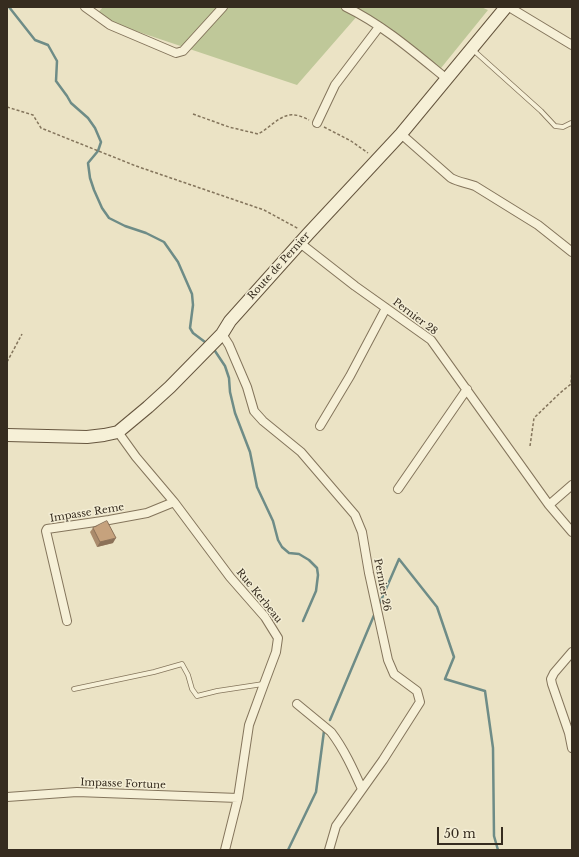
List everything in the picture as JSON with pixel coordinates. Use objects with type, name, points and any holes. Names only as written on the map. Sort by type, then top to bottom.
[{"type":"street","points":[[85,7],[110,25],[176,53],[183,51],[224,7]]},
{"type":"street","points":[[346,7],[362,15],[403,44],[447,79]]},
{"type":"street","name":"Route de Pernier","points":[[7,435],[87,437],[104,435],[118,432],[148,407],[170,387],[222,334],[230,321],[401,134],[506,7]]},
{"type":"street","points":[[509,7],[572,45]]},
{"type":"street","points":[[317,123],[335,85],[379,27]]},
{"type":"street","points":[[401,134],[451,178],[481,190],[538,225],[572,252]]},
{"type":"street","name":"Pernier 28","points":[[300,243],[355,286],[431,340],[550,505],[572,532]]},
{"type":"street","points":[[320,426],[350,376],[386,308]]},
{"type":"street","name":"Pernier 26","points":[[222,334],[230,345],[247,387],[254,411],[263,421],[300,452],[355,515],[362,532],[380,628],[388,660],[394,674],[417,691],[420,702],[394,743],[336,826],[329,850]]},
{"type":"street","points":[[398,490],[467,389]]},
{"type":"street","name":"Rue Kerbeau","points":[[118,432],[136,457],[174,502],[230,577],[265,617],[278,638],[276,652],[249,725],[238,798],[225,850]]},
{"type":"street","points":[[550,505],[572,486]]},
{"type":"street","name":"Impasse Reme","points":[[67,621],[46,531],[47,529],[147,513],[174,502]]},
{"type":"street","points":[[572,652],[554,673],[551,679],[569,733],[572,748]]},
{"type":"street","points":[[297,704],[331,732],[347,756],[362,789]]},
{"type":"street","name":"Impasse Fortune","points":[[7,797],[77,792],[238,798]]},
{"type":"lane","points":[[471,49],[541,111],[555,126],[563,127],[570,123],[572,124]]},
{"type":"lane","points":[[74,689],[154,672],[182,664],[188,675],[192,689],[197,696],[217,691],[264,684]]},
{"type":"path","points":[[7,107],[33,114],[41,128],[136,166],[264,210],[308,234]]},
{"type":"path","points":[[193,114],[229,127],[258,134],[278,120],[288,115],[295,114],[351,140],[377,160]]},
{"type":"path","points":[[7,362],[22,334]]},
{"type":"path","points":[[530,446],[534,418],[571,384],[572,369]]},
{"type":"green space","points":[[103,7],[481,7],[488,10],[437,73],[358,15],[297,85],[94,17]]},
{"type":"building","points":[[107,521],[116,538],[100,542],[93,528]]},
{"type":"waterway","points":[[9,7],[35,40],[48,45],[57,61],[56,81],[71,103],[88,118],[95,128],[101,142],[98,151],[88,163],[90,178],[102,208],[109,218],[164,242],[178,262],[192,294],[193,305],[190,328],[193,333],[205,342]]},
{"type":"waterway","points":[[215,351],[225,366],[229,378],[230,392],[235,413],[250,452],[257,487],[273,521],[278,540],[282,547],[289,553],[299,554],[309,560],[317,568],[318,575],[316,591],[303,621]]},
{"type":"waterway","points":[[379,605],[399,559],[437,607],[454,657],[445,679],[485,691],[493,748],[494,836],[498,850]]},
{"type":"waterway","points":[[330,720],[375,613]]},
{"type":"waterway","points":[[288,850],[316,792],[324,731]]}]
